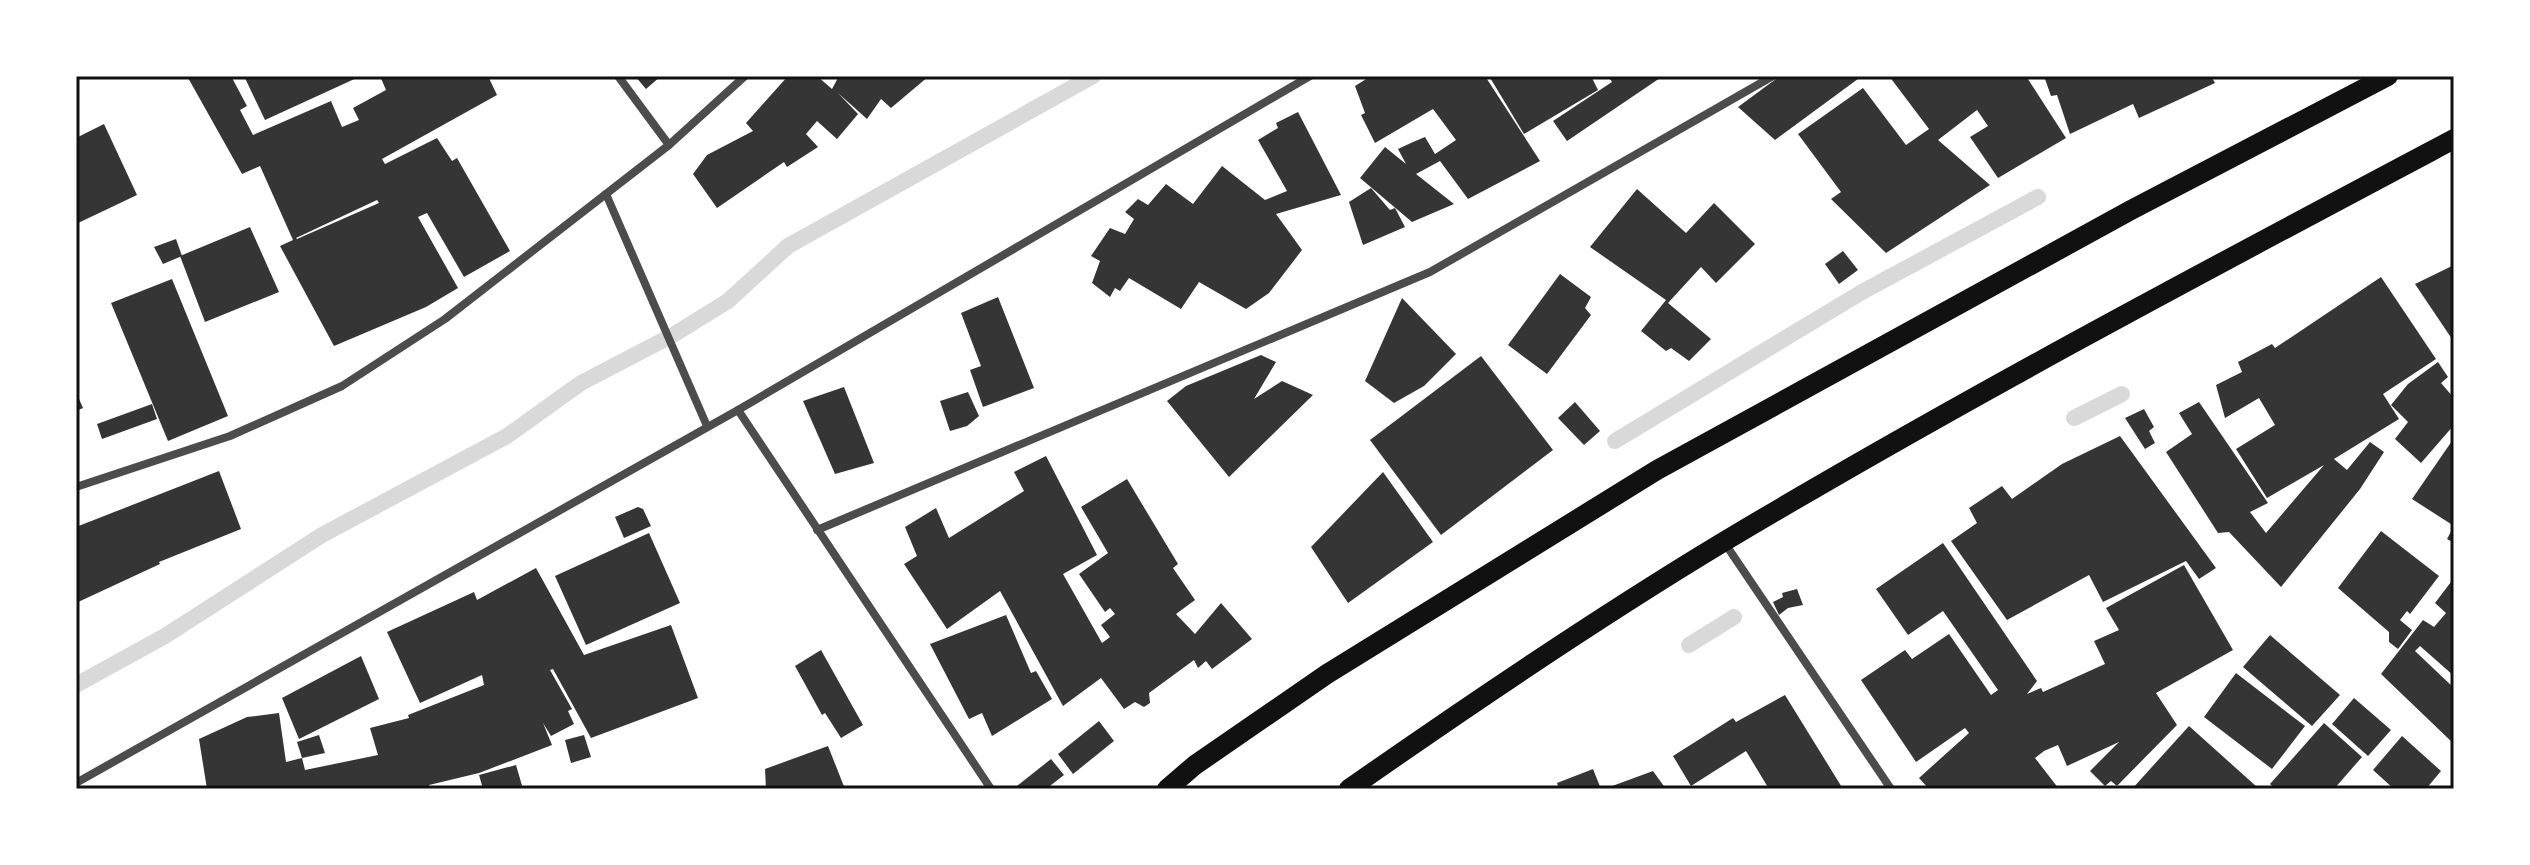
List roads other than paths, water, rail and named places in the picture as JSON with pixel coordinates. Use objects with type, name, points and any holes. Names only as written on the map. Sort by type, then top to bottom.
[{"type":"main road","points":[[1167,789],[1327,674],[1657,470],[2131,210],[2388,76]]},
{"type":"main road","points":[[1349,789],[1461,710],[1724,542],[2243,251],[2454,139]]},
{"type":"street","points":[[618,76],[669,145]]},
{"type":"street","points":[[76,487],[230,436],[342,386],[445,319],[669,145],[745,76]]},
{"type":"street","points":[[76,783],[738,410],[1310,76]]},
{"type":"street","points":[[817,530],[1430,272],[1773,76]]},
{"type":"street","points":[[606,194],[707,426]]},
{"type":"street","points":[[738,410],[991,789]]},
{"type":"street","points":[[1724,542],[1891,789]]},
{"type":"waterway","points":[[76,685],[165,636],[322,535],[507,436],[581,383],[673,335],[728,301],[788,246],[1093,76]]},
{"type":"waterway","points":[[1615,441],[1862,292],[2038,197]]},
{"type":"waterway","points":[[2074,418],[2122,394]]},
{"type":"waterway","points":[[1689,645],[1734,617]]}]
